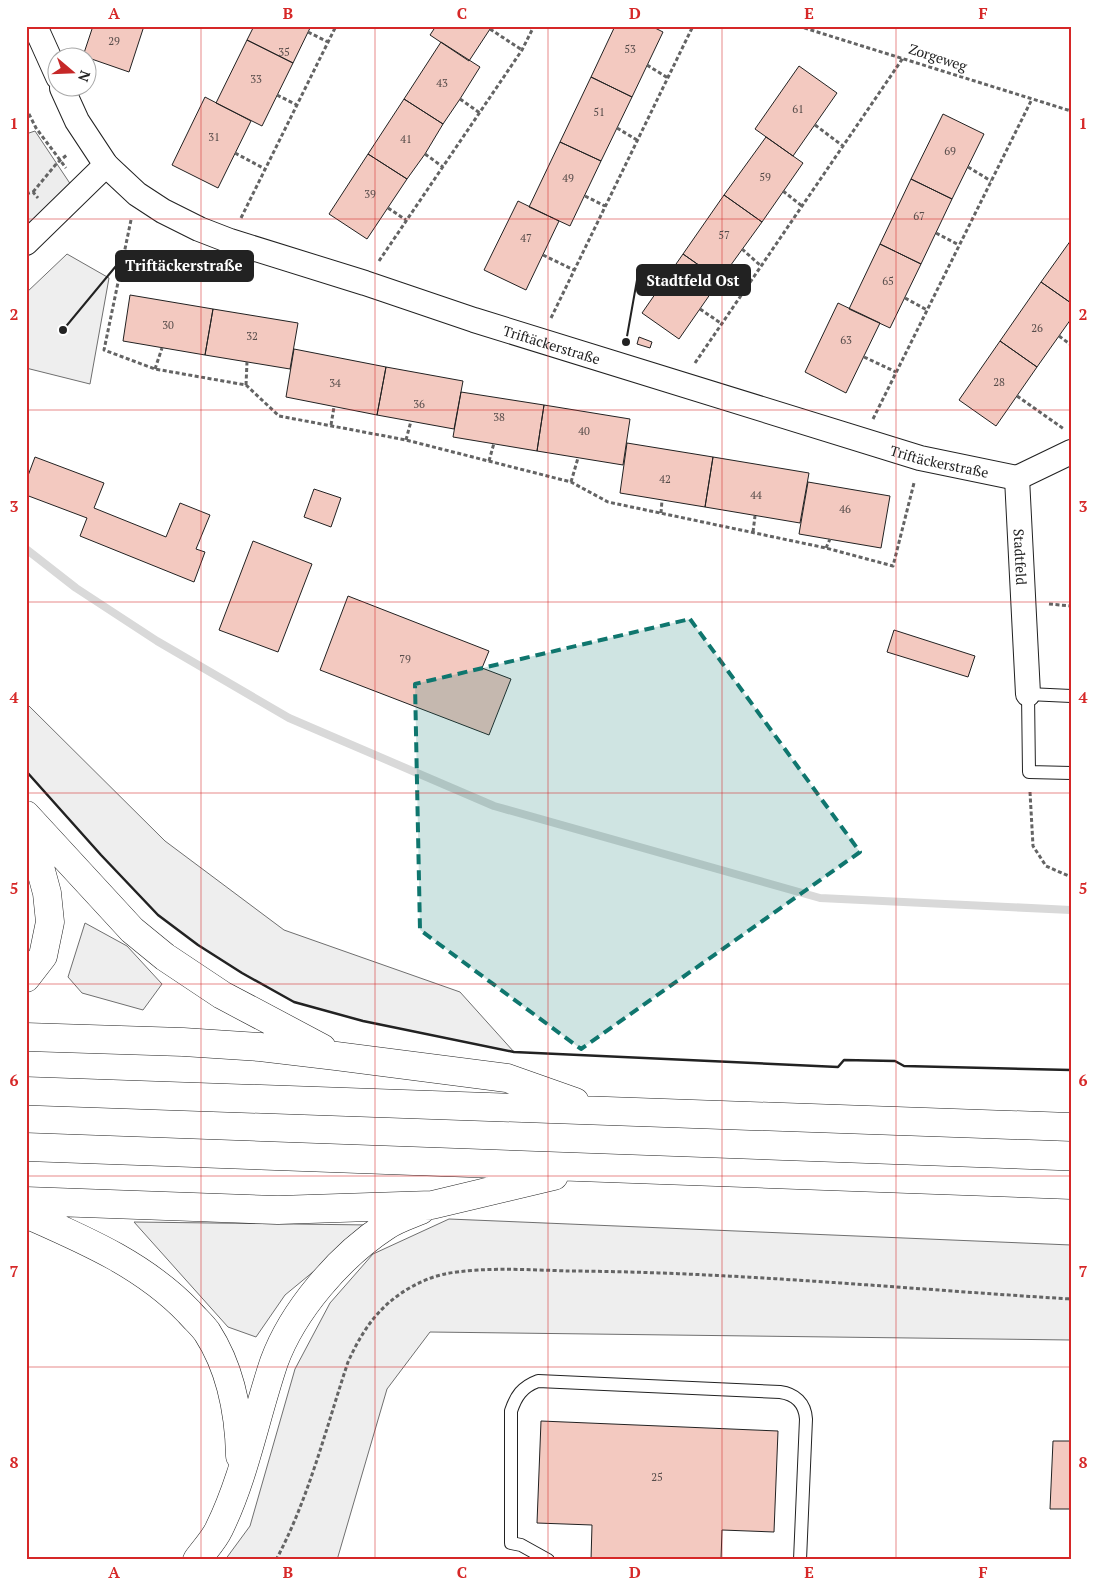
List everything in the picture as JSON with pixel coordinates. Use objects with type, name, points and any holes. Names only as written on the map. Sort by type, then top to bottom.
[{"type":"highway","points":[[26,815],[132,930],[165,957],[222,995],[336,1056]]},
{"type":"highway","points":[[26,831],[37,856],[47,893],[50,922],[43,956],[26,978]]},
{"type":"highway","points":[[26,1037],[260,1047],[336,1056],[507,1078],[603,1111]]},
{"type":"highway","points":[[26,1091],[1071,1127]]},
{"type":"highway","points":[[26,1147],[1071,1185]]},
{"type":"highway","points":[[197,1560],[219,1531],[241,1478],[274,1362],[287,1333],[303,1308],[331,1273],[364,1242],[388,1225],[432,1205],[589,1168]]},
{"type":"highway","points":[[26,1201],[278,1210],[432,1205]]},
{"type":"highway","points":[[26,1214],[86,1240],[136,1267],[176,1299],[206,1331],[223,1363],[233,1390],[239,1433],[241,1478]]},
{"type":"street","points":[[35,26],[48,55]]},
{"type":"street","name":"Triftäckerstraße","points":[[67,98],[77,121],[106,165],[136,194],[162,211],[199,229],[230,241],[540,340],[920,458],[1018,478]]},
{"type":"street","points":[[26,243],[106,165]]},
{"type":"street","points":[[1018,478],[1069,444]]},
{"type":"street","name":"Stadtfeld","points":[[1018,478],[1028,694]]},
{"type":"lane","points":[[1071,696],[1028,694],[1030,772],[1071,772]]},
{"type":"lane","points":[[548,1560],[511,1543],[511,1411],[518,1394],[526,1387],[538,1381],[780,1392],[792,1395],[803,1407],[806,1419],[800,1560]]},
{"type":"path","points":[[230,241],[336,26]]},
{"type":"path","points":[[365,283],[522,50],[534,26]]},
{"type":"path","points":[[540,340],[693,26]]},
{"type":"path","name":"Zorgeweg","points":[[798,26],[1071,111]]},
{"type":"path","points":[[490,30],[522,50]]},
{"type":"path","points":[[308,32],[328,42]]},
{"type":"path","points":[[681,384],[903,58]]},
{"type":"path","points":[[647,66],[668,78]]},
{"type":"path","points":[[277,95],[297,105]]},
{"type":"path","points":[[460,99],[480,113]]},
{"type":"path","points":[[862,440],[1032,99]]},
{"type":"path","points":[[26,108],[36,128],[81,189]]},
{"type":"path","points":[[815,125],[843,146]]},
{"type":"path","points":[[617,128],[637,140]]},
{"type":"path","points":[[33,192],[60,161],[88,137]]},
{"type":"path","points":[[235,154],[265,169]]},
{"type":"path","points":[[424,154],[443,167]]},
{"type":"path","points":[[968,167],[991,181]]},
{"type":"path","points":[[783,191],[802,206]]},
{"type":"path","points":[[136,194],[104,350],[154,369],[246,385],[279,416],[406,440],[571,482],[608,502],[826,548],[893,566],[920,458]]},
{"type":"path","points":[[585,196],[605,206]]},
{"type":"path","points":[[388,208],[406,220]]},
{"type":"path","points":[[936,233],[959,245]]},
{"type":"path","points":[[742,249],[761,266]]},
{"type":"path","points":[[543,255],[574,270]]},
{"type":"path","points":[[905,298],[927,310]]},
{"type":"path","points":[[700,309],[722,324]]},
{"type":"path","points":[[1059,336],[1071,345]]},
{"type":"path","points":[[154,369],[162,348]]},
{"type":"path","points":[[864,357],[896,372]]},
{"type":"path","points":[[246,385],[247,362]]},
{"type":"path","points":[[1017,396],[1064,429],[1069,444]]},
{"type":"path","points":[[331,425],[334,407]]},
{"type":"path","points":[[406,440],[411,421]]},
{"type":"path","points":[[489,461],[494,443]]},
{"type":"path","points":[[571,482],[578,458]]},
{"type":"path","points":[[661,513],[662,500]]},
{"type":"path","points":[[753,533],[755,516]]},
{"type":"path","points":[[826,548],[830,539]]},
{"type":"path","points":[[1030,772],[1033,846],[1046,866],[1071,877]]},
{"type":"path","points":[[276,1560],[302,1504],[348,1362],[357,1341],[368,1323],[393,1299],[429,1279],[447,1274],[471,1271],[609,1271],[825,1282],[1071,1299]]},
{"type":"highlighted area","points":[[690,619],[860,852],[581,1049],[420,930],[415,684]]},
{"type":"shaded area","points":[[35,131],[71,185],[26,226],[26,134]]},
{"type":"shaded area","points":[[67,254],[109,278],[90,384],[26,368],[26,293]]},
{"type":"shaded area","points":[[26,703],[165,841],[284,930],[460,992],[514,1052],[363,1021],[294,1002],[242,973],[198,945],[158,915],[26,771]]},
{"type":"shaded area","points":[[85,923],[127,946],[162,984],[143,1010],[82,993],[68,977]]},
{"type":"shaded area","points":[[449,1219],[1071,1245],[1071,1340],[430,1332],[387,1389],[337,1560],[225,1560],[250,1526],[295,1369],[330,1303],[373,1254]]},
{"type":"shaded area","points":[[134,1222],[370,1225],[285,1295],[256,1337],[228,1327]]},
{"type":"building","points":[[93,26],[144,26],[129,72],[98,61],[98,48],[86,48]]},
{"type":"building","points":[[254,26],[311,26],[293,63],[247,40]]},
{"type":"building","points":[[436,26],[492,26],[469,61],[430,35]]},
{"type":"building","points":[[615,26],[651,26],[663,32],[632,97],[591,77]]},
{"type":"building","points":[[247,40],[293,63],[262,126],[216,103]]},
{"type":"building","points":[[441,42],[480,67],[443,124],[404,99]]},
{"type":"building","points":[[799,66],[837,93],[793,156],[755,129]]},
{"type":"building","points":[[591,77],[632,97],[601,161],[560,142]]},
{"type":"building","points":[[205,97],[251,121],[218,188],[172,165]]},
{"type":"building","points":[[404,99],[443,124],[407,179],[368,154]]},
{"type":"building","points":[[943,114],[984,134],[952,199],[911,179]]},
{"type":"building","points":[[766,137],[803,163],[762,222],[724,195]]},
{"type":"building","points":[[560,142],[601,161],[570,226],[529,207]]},
{"type":"building","points":[[368,154],[407,179],[367,239],[329,214]]},
{"type":"building","points":[[911,179],[952,199],[921,264],[880,244]]},
{"type":"building","points":[[724,195],[762,222],[720,280],[683,254]]},
{"type":"building","points":[[518,201],[559,221],[526,290],[484,270]]},
{"type":"building","points":[[1071,240],[1071,303],[1041,282]]},
{"type":"building","points":[[880,244],[921,264],[890,328],[849,309]]},
{"type":"building","points":[[683,254],[720,280],[679,339],[642,313]]},
{"type":"building","points":[[1041,282],[1071,303],[1071,319],[1037,367],[1000,341]]},
{"type":"building","points":[[130,295],[213,309],[205,355],[123,341]]},
{"type":"building","points":[[838,303],[880,323],[846,393],[805,372]]},
{"type":"building","points":[[213,309],[298,323],[290,369],[205,355]]},
{"type":"building","points":[[639,337],[652,342],[650,348],[637,344]]},
{"type":"building","points":[[1000,341],[1037,367],[996,426],[959,400]]},
{"type":"building","points":[[294,349],[386,367],[377,415],[286,397]]},
{"type":"building","points":[[386,367],[463,381],[454,429],[377,415]]},
{"type":"building","points":[[461,392],[544,405],[537,451],[453,437]]},
{"type":"building","points":[[544,405],[630,419],[623,465],[537,451]]},
{"type":"building","points":[[627,443],[713,457],[705,507],[620,493]]},
{"type":"building","points":[[35,457],[104,483],[94,508],[166,537],[180,503],[210,515],[196,549],[205,552],[194,582],[80,536],[87,518],[26,495],[26,481]]},
{"type":"building","points":[[713,457],[809,473],[800,523],[705,507]]},
{"type":"building","points":[[808,482],[890,496],[881,548],[799,534]]},
{"type":"building","points":[[314,489],[341,498],[331,527],[304,517]]},
{"type":"building","points":[[253,541],[312,564],[278,652],[219,630]]},
{"type":"building","points":[[348,596],[489,651],[482,668],[511,679],[489,735],[320,670]]},
{"type":"building","points":[[894,630],[975,656],[968,677],[887,652]]},
{"type":"building","points":[[541,1421],[778,1431],[774,1532],[722,1530],[721,1560],[591,1560],[592,1525],[537,1523]]},
{"type":"building","points":[[1053,1441],[1071,1441],[1071,1509],[1050,1509]]},
{"type":"waterway","points":[[26,549],[76,588],[157,641],[289,718],[494,806],[820,898],[1071,910]]},
{"type":"wall","points":[[26,771],[158,915],[198,945],[242,973],[294,1002],[363,1021],[514,1052],[838,1067],[844,1060],[895,1061],[904,1066],[1071,1070]]},
{"type":"place","name":"Triftäckerstraße","points":[[63,330]]},
{"type":"place","name":"Stadtfeld Ost","points":[[626,342]]}]
